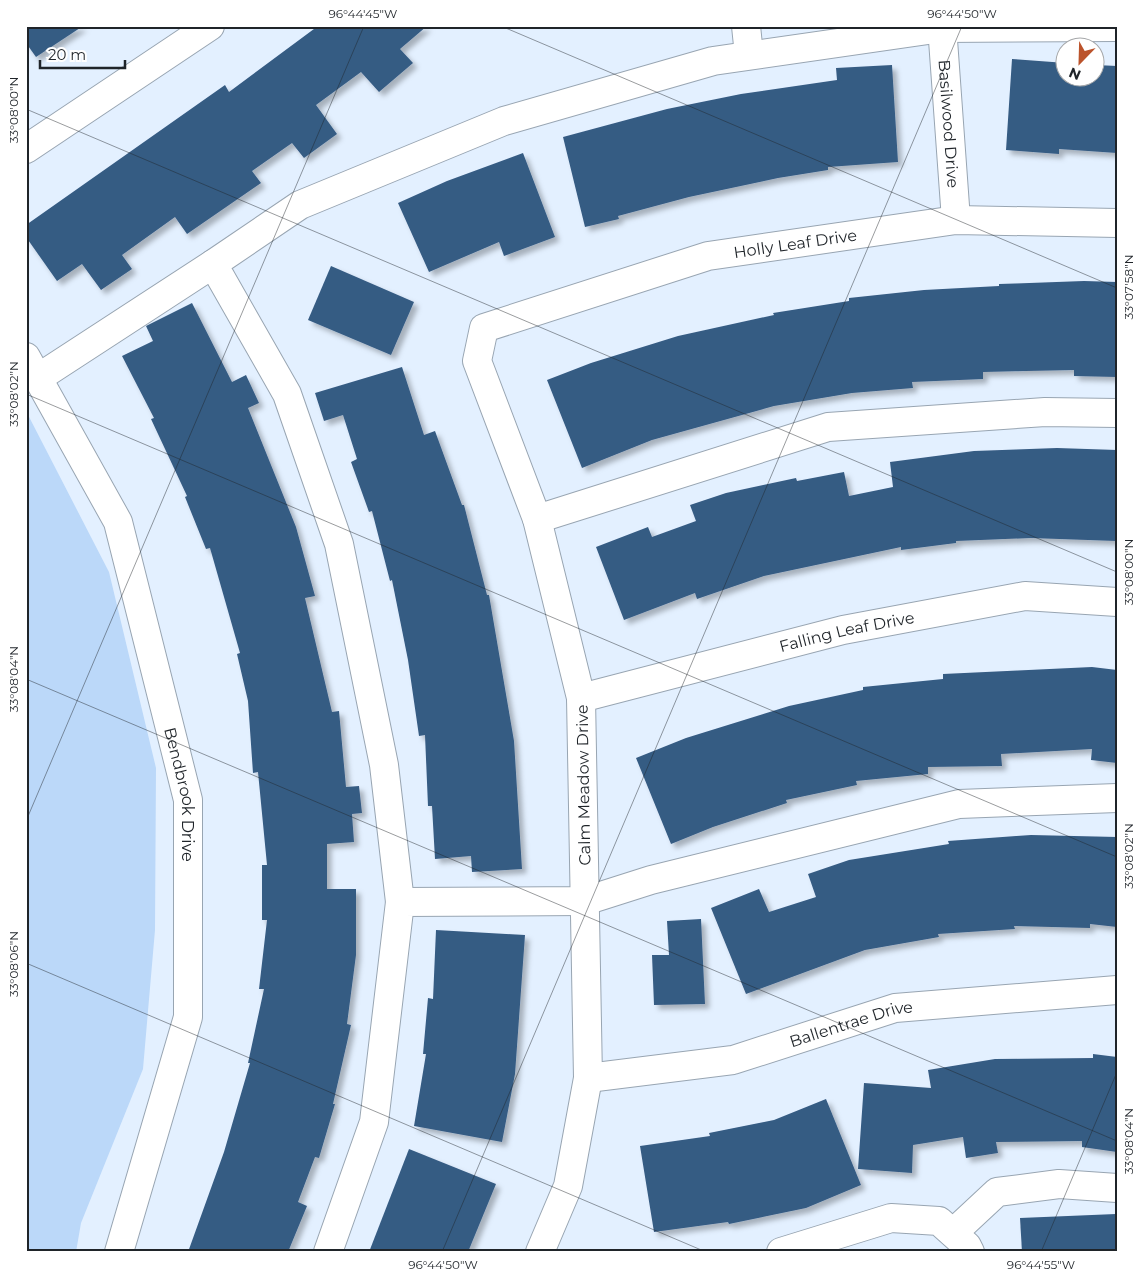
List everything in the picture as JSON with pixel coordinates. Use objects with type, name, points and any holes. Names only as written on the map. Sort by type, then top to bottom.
[{"type":"street","points":[[26,149],[210,26]]},
{"type":"street","points":[[746,26],[749,55]]},
{"type":"street","points":[[32,368],[212,264],[300,205],[504,120],[713,61],[749,55],[942,27],[1117,27]]},
{"type":"street","name":"Basilwood Drive","points":[[942,27],[956,220]]},
{"type":"street","name":"Holly Leaf Drive","points":[[484,328],[708,256],[956,220],[1117,223]]},
{"type":"street","points":[[212,264],[287,394],[339,544],[384,765],[400,902],[374,1122],[328,1252]]},
{"type":"street","name":"Calm Meadow Drive","points":[[484,328],[477,361],[537,519],[581,698],[588,1078],[568,1186],[540,1252]]},
{"type":"street","name":"Bendbrook Drive","points":[[32,368],[118,522],[188,800],[188,1017],[119,1252]]},
{"type":"street","points":[[537,519],[828,428],[1045,412],[1117,413]]},
{"type":"street","name":"Falling Leaf Drive","points":[[581,698],[843,630],[1025,596],[1117,602]]},
{"type":"street","points":[[400,902],[585,901],[651,880],[959,804],[1117,798]]},
{"type":"street","name":"Ballentrae Drive","points":[[588,1078],[732,1060],[895,1008],[1117,990]]},
{"type":"street","points":[[781,1252],[891,1218],[939,1221],[962,1242],[997,1192],[1059,1184],[1117,1188]]},
{"type":"shaded area","points":[[26,411],[109,572],[156,768],[155,930],[143,1069],[81,1223],[76,1252],[26,1252]]},
{"type":"building","points":[[26,26],[83,26],[36,57],[26,43]]},
{"type":"building","points":[[318,26],[427,26],[400,49],[413,63],[379,92],[361,72],[316,105],[337,134],[304,158],[292,143],[252,171],[261,183],[187,234],[175,217],[122,255],[132,269],[101,290],[82,264],[57,281],[26,237],[26,225],[225,85],[229,92]]},
{"type":"building","points":[[1012,59],[1056,62],[1056,88],[1106,88],[1106,65],[1117,66],[1117,153],[1059,149],[1059,154],[1006,150]]},
{"type":"building","points":[[892,65],[898,162],[828,167],[828,170],[778,178],[689,197],[618,216],[619,219],[585,227],[563,137],[667,109],[741,94],[837,80],[836,68]]},
{"type":"building","points":[[523,153],[555,237],[504,256],[499,242],[429,272],[398,203],[447,181]]},
{"type":"building","points":[[331,266],[414,302],[391,355],[308,320]]},
{"type":"building","points":[[1084,281],[1117,282],[1117,377],[1074,376],[1074,370],[983,372],[983,379],[912,382],[913,388],[852,393],[774,406],[652,440],[582,468],[547,380],[591,363],[678,336],[774,315],[773,313],[849,301],[849,298],[924,290],[999,286],[999,284]]},
{"type":"building","points":[[192,303],[232,382],[246,375],[259,403],[248,408],[296,527],[315,596],[305,598],[332,712],[339,711],[346,787],[359,786],[362,813],[352,814],[354,842],[327,844],[327,889],[356,889],[356,955],[347,1024],[351,1025],[333,1104],[335,1104],[319,1158],[315,1157],[298,1202],[307,1206],[288,1252],[188,1252],[224,1152],[250,1063],[248,1063],[264,989],[259,989],[267,920],[262,920],[262,865],[267,865],[258,772],[253,773],[248,701],[237,654],[240,653],[210,548],[206,549],[185,497],[187,496],[151,419],[154,418],[122,356],[153,341],[146,326]]},
{"type":"building","points":[[402,367],[424,435],[435,431],[462,505],[464,505],[487,595],[489,595],[514,741],[522,869],[472,872],[471,856],[435,859],[432,806],[428,806],[425,735],[419,736],[408,660],[392,580],[390,581],[372,511],[369,512],[351,462],[357,459],[343,415],[324,421],[315,393]]},
{"type":"building","points":[[1057,448],[1117,450],[1117,541],[1031,538],[956,541],[956,543],[901,550],[901,547],[764,576],[697,599],[695,593],[624,620],[596,547],[648,527],[652,537],[696,521],[690,505],[726,493],[796,478],[797,481],[844,472],[849,496],[893,487],[890,462],[974,451]]},
{"type":"building","points":[[1092,667],[1117,670],[1117,763],[1091,760],[1092,749],[1001,754],[1002,766],[928,767],[928,774],[856,781],[857,785],[786,800],[787,803],[713,827],[671,844],[636,758],[686,738],[789,706],[863,690],[863,687],[943,679],[943,674]]},
{"type":"building","points":[[1031,835],[1117,837],[1117,927],[1090,924],[1090,928],[1014,926],[1015,929],[938,934],[939,937],[865,950],[746,994],[711,908],[759,889],[769,912],[816,897],[808,874],[849,860],[949,844],[948,841]]},
{"type":"building","points":[[701,919],[705,1004],[654,1005],[652,955],[669,955],[667,921]]},
{"type":"building","points":[[436,930],[525,935],[515,1074],[502,1142],[414,1126],[426,1054],[423,1054],[428,998],[433,999]]},
{"type":"building","points":[[1093,1054],[1117,1057],[1117,1152],[1082,1147],[1082,1141],[996,1142],[998,1153],[966,1158],[963,1137],[913,1145],[912,1173],[858,1169],[864,1083],[931,1088],[928,1070],[995,1059],[1093,1058]]},
{"type":"building","points":[[826,1099],[861,1185],[806,1208],[729,1224],[728,1222],[654,1232],[640,1146],[710,1136],[709,1133],[774,1120]]},
{"type":"building","points":[[409,1149],[496,1184],[468,1252],[369,1252]]},
{"type":"building","points":[[1116,1214],[1117,1252],[1022,1252],[1020,1218]]}]
